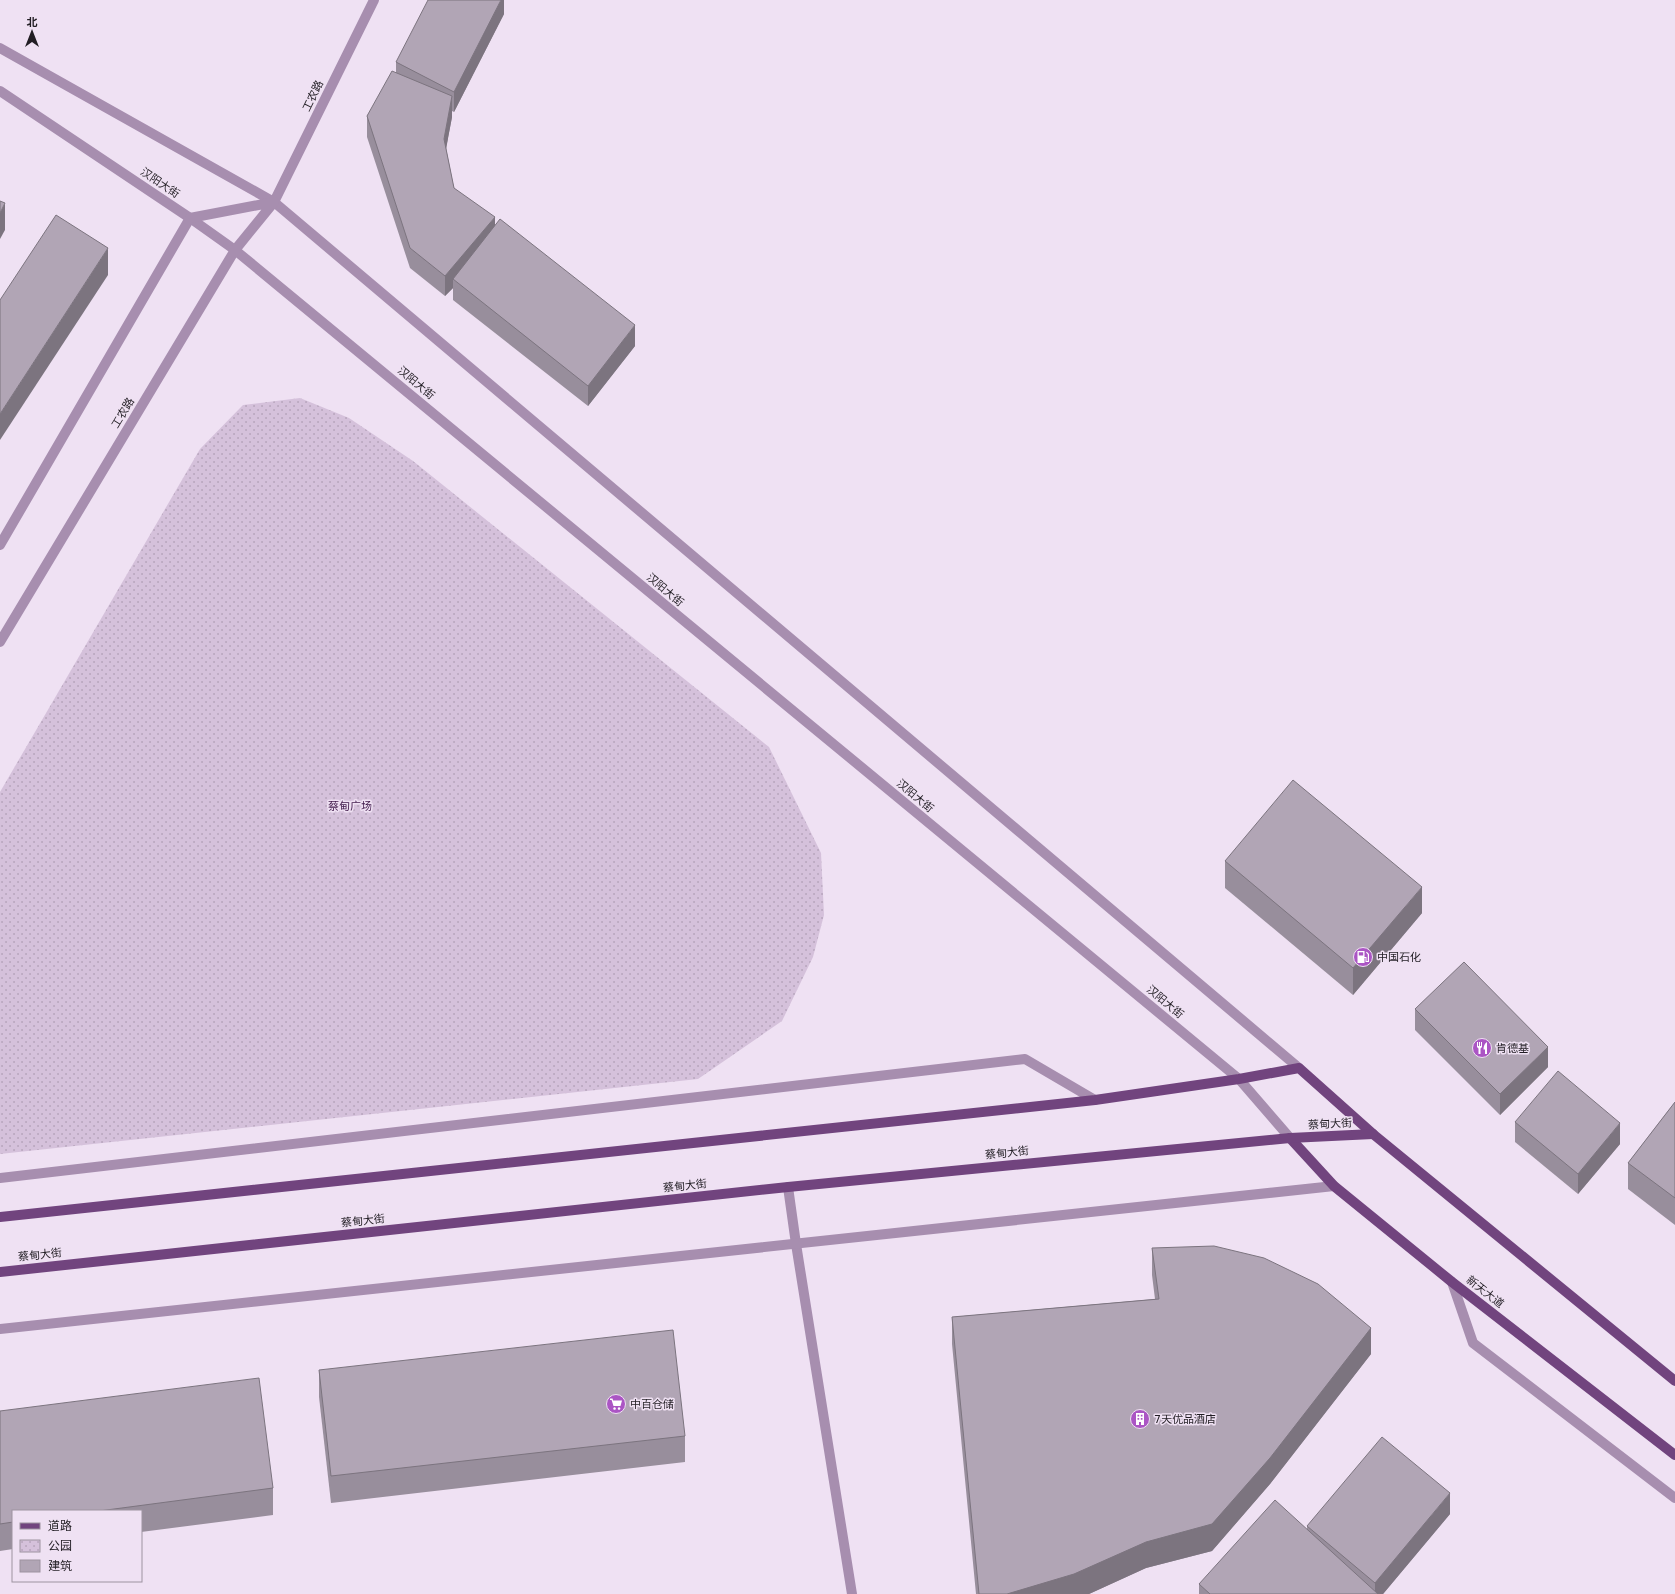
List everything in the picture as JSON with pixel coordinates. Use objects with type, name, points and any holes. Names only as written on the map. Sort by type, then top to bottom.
[{"type":"main road","points":[[1,1216],[1095,1100],[1239,1079],[1300,1068],[1373,1134],[1675,1381]]},
{"type":"main road","name":"蔡甸大街","points":[[0,1272],[788,1186],[1290,1138],[1373,1134]]},
{"type":"main road","name":"新天大道","points":[[1290,1138],[1334,1186],[1452,1282],[1675,1455]]},
{"type":"street","name":"工农路","points":[[0,642],[235,250],[274,202],[374,0]]},
{"type":"street","points":[[0,48],[274,202],[1300,1068]]},
{"type":"street","name":"汉阳大街","points":[[0,91],[190,218],[235,250],[1239,1079],[1290,1138]]},
{"type":"street","points":[[0,545],[190,218],[274,202]]},
{"type":"street","points":[[0,1178],[1025,1059],[1095,1100]]},
{"type":"street","points":[[788,1186],[852,1594]]},
{"type":"street","points":[[0,1329],[1334,1186]]},
{"type":"street","points":[[1452,1282],[1473,1343],[1675,1498]]},
{"type":"green space","name":"蔡甸广场","points":[[300,398],[349,418],[413,461],[769,747],[821,853],[824,915],[813,957],[782,1021],[698,1079],[0,1154],[0,792],[200,449],[243,405]]},
{"type":"building","points":[[428,0],[501,0],[454,92],[396,62]]},
{"type":"building","points":[[392,71],[452,96],[444,139],[454,188],[495,217],[445,276],[410,248],[367,116]]},
{"type":"building","points":[[0,201],[5,203],[0,213]]},
{"type":"building","points":[[56,215],[108,248],[0,414],[0,300]]},
{"type":"building","points":[[500,219],[635,325],[588,386],[453,279]]},
{"type":"building","points":[[1293,780],[1422,887],[1353,968],[1225,861]]},
{"type":"building","name":"肯德基","points":[[1464,962],[1548,1047],[1500,1094],[1415,1009]]},
{"type":"building","points":[[1558,1071],[1620,1123],[1578,1174],[1515,1122]]},
{"type":"building","points":[[1675,1102],[1675,1198],[1628,1163]]},
{"type":"building","name":"7天优品酒店","points":[[1214,1246],[1264,1258],[1318,1284],[1371,1328],[1270,1458],[1212,1524],[1146,1542],[1074,1574],[1007,1594],[979,1594],[952,1317],[1159,1299],[1152,1248]]},
{"type":"building","points":[[673,1330],[685,1436],[331,1476],[319,1370]]},
{"type":"building","points":[[259,1378],[273,1488],[107,1510],[12,1510],[12,1522],[0,1524],[0,1411]]},
{"type":"building","points":[[1382,1437],[1450,1493],[1375,1583],[1307,1526]]},
{"type":"building","points":[[1275,1500],[1378,1594],[1210,1594],[1199,1584]]},
{"type":"place","name":"中国石化","points":[[1363,957]]},
{"type":"place","name":"肯德基","points":[[1482,1048]]},
{"type":"place","name":"中百仓储","points":[[616,1404]]},
{"type":"place","name":"7天优品酒店","points":[[1140,1419]]}]
